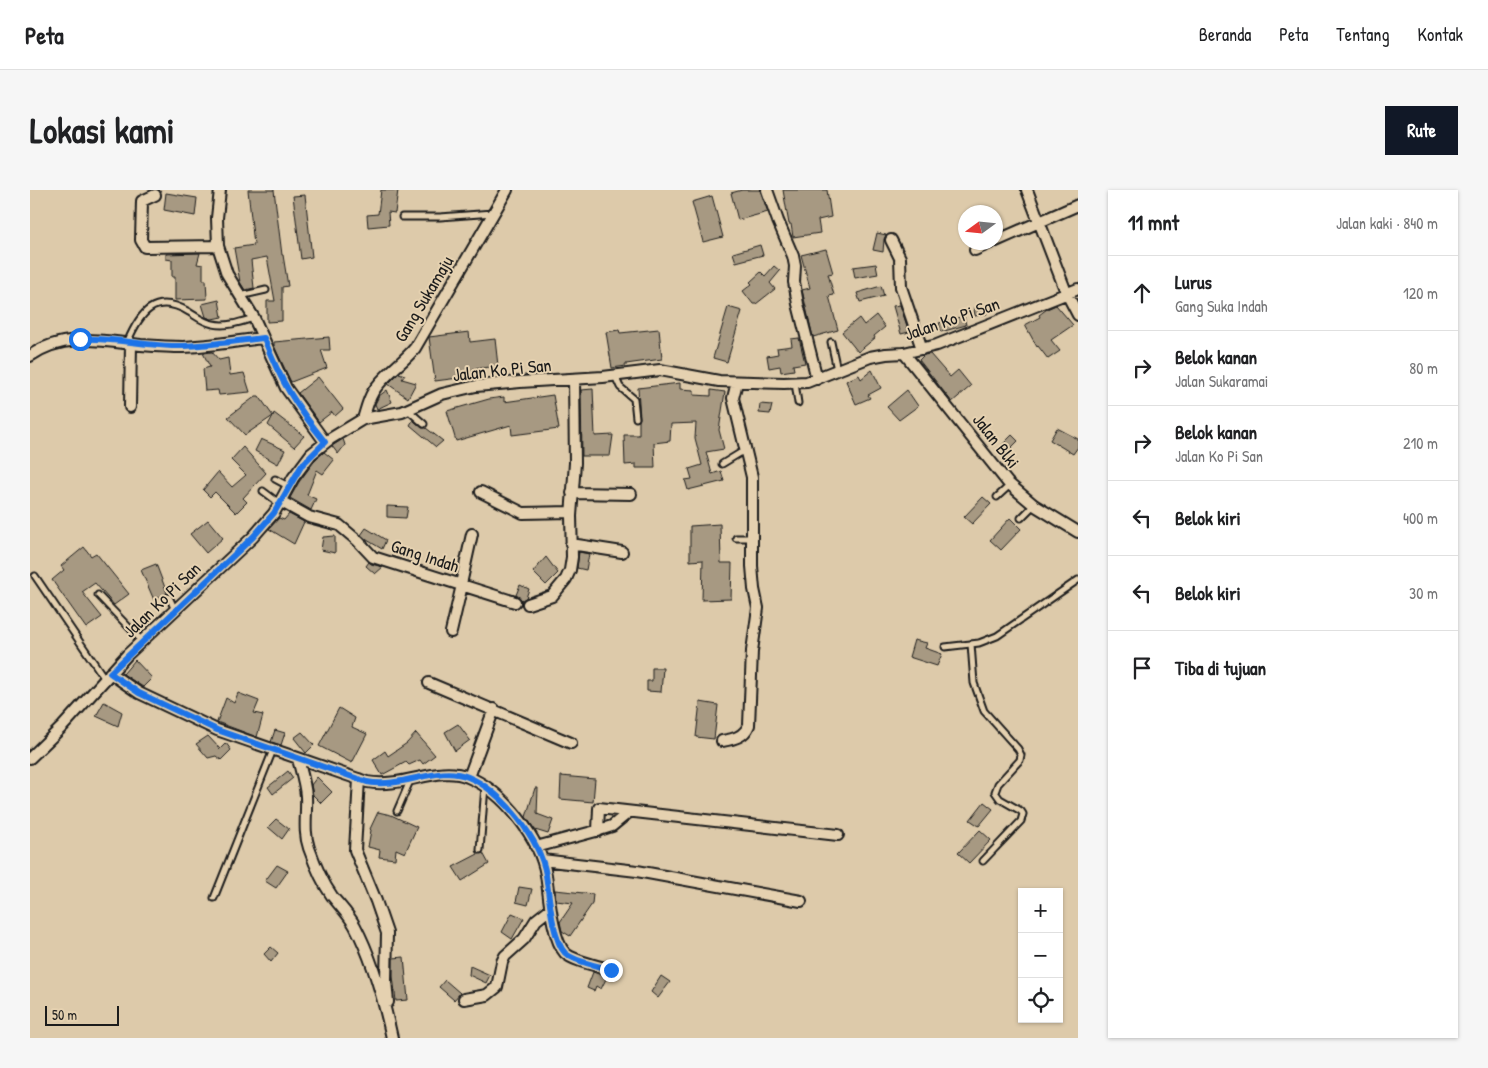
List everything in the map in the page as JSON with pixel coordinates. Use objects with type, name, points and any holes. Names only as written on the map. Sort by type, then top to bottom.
[{"type":"street","points":[[220,190],[217,218],[218,246],[227,274],[254,318],[286,388],[325,442]]},
{"type":"street","name":"Gang Sukamaju","points":[[363,419],[374,391],[415,348],[507,190]]},
{"type":"street","points":[[768,190],[796,266],[794,282],[798,304],[817,379]]},
{"type":"street","points":[[1027,190],[1066,292],[1078,315]]},
{"type":"street","points":[[155,195],[142,201],[140,240],[145,247],[218,246]]},
{"type":"street","points":[[1003,238],[1078,205]]},
{"type":"street","points":[[891,240],[900,258],[901,287],[922,349]]},
{"type":"street","name":"Jalan Ko Pi San","points":[[30,758],[142,641],[268,521],[302,465],[325,442],[363,419],[408,410],[442,394],[511,382],[574,380],[666,369],[693,377],[737,382],[795,383],[817,379],[854,362],[874,356],[922,349],[977,330],[1066,292],[1078,289]]},
{"type":"street","points":[[30,356],[54,344],[80,339],[185,347],[264,338]]},
{"type":"street","points":[[129,343],[130,407]]},
{"type":"street","name":"Jalan Blki","points":[[904,353],[1010,485],[1034,505],[1078,532]]},
{"type":"street","points":[[528,604],[552,596],[566,579],[571,566],[571,512],[575,463],[574,380]]},
{"type":"street","points":[[722,741],[739,737],[747,731],[749,725],[752,650],[758,608],[753,578],[752,478],[733,398],[737,382]]},
{"type":"street","points":[[481,492],[523,513],[571,512]]},
{"type":"street","points":[[572,494],[631,494]]},
{"type":"street","name":"Gang Indah","points":[[280,502],[309,517],[339,525],[374,557],[515,602]]},
{"type":"street","points":[[451,632],[472,534]]},
{"type":"street","points":[[571,544],[622,552]]},
{"type":"street","points":[[108,676],[172,710],[217,730],[359,779],[380,784],[446,772],[458,773],[486,785],[501,798],[519,820],[536,847],[547,878],[550,909],[564,952],[573,958],[611,970]]},
{"type":"street","points":[[429,683],[571,743]]},
{"type":"street","points":[[469,777],[494,710]]},
{"type":"street","points":[[298,759],[305,787],[304,823],[308,846],[324,882],[358,932],[374,972],[388,1017],[392,1038]]},
{"type":"street","points":[[359,779],[355,850],[387,933],[386,981],[392,1038]]},
{"type":"street","points":[[598,831],[599,808],[838,835]]},
{"type":"street","points":[[536,847],[612,826],[629,812]]},
{"type":"street","points":[[542,860],[637,871],[802,901]]},
{"type":"street","points":[[464,999],[487,995],[497,987],[505,956],[524,939],[536,920],[550,909]]},
{"type":"lane","points":[[402,218],[494,213]]},
{"type":"lane","points":[[240,296],[266,290]]},
{"type":"lane","points":[[129,343],[131,333],[145,312],[150,306],[162,303],[178,306],[202,321],[212,324],[234,324],[254,318]]},
{"type":"lane","points":[[831,342],[837,370]]},
{"type":"lane","points":[[615,376],[620,388],[634,399],[636,418]]},
{"type":"lane","points":[[795,383],[798,403]]},
{"type":"lane","points":[[408,410],[424,424]]},
{"type":"lane","points":[[722,464],[746,450]]},
{"type":"lane","points":[[275,479],[289,486]]},
{"type":"lane","points":[[997,497],[1010,485]]},
{"type":"lane","points":[[263,491],[280,502]]},
{"type":"lane","points":[[1021,518],[1034,505]]},
{"type":"lane","points":[[736,538],[753,538]]},
{"type":"lane","points":[[35,576],[108,676]]},
{"type":"lane","points":[[945,648],[979,643],[1007,630],[1078,580]]},
{"type":"lane","points":[[98,595],[142,641]]},
{"type":"lane","points":[[169,597],[175,610]]},
{"type":"lane","points":[[971,644],[974,682],[982,704],[993,722],[1018,749],[1021,755],[1020,760],[998,784],[995,792],[1000,799],[1021,811],[1022,822],[983,861]]},
{"type":"lane","points":[[214,898],[273,750]]},
{"type":"lane","points":[[397,811],[410,780]]},
{"type":"lane","points":[[480,850],[486,785]]},
{"type":"building","points":[[248,190],[274,190],[288,286],[282,287],[282,321],[267,322],[267,301],[275,301],[267,257],[251,260],[254,288],[245,290],[240,282],[234,248],[254,245]]},
{"type":"building","points":[[381,190],[398,190],[395,213],[388,212],[389,225],[368,227],[367,215],[378,214]]},
{"type":"building","points":[[742,190],[760,190],[768,212],[738,220],[731,193]]},
{"type":"building","points":[[783,190],[827,190],[831,217],[818,220],[820,233],[793,237]]},
{"type":"building","points":[[166,193],[197,198],[195,216],[164,210]]},
{"type":"building","points":[[305,195],[312,257],[301,259],[293,196]]},
{"type":"building","points":[[712,196],[723,237],[703,242],[692,202]]},
{"type":"building","points":[[877,233],[886,235],[883,252],[873,250]]},
{"type":"building","points":[[760,245],[763,255],[736,262],[733,253]]},
{"type":"building","points":[[826,249],[833,273],[828,274],[834,295],[829,296],[838,330],[813,337],[802,290],[810,288],[801,255]]},
{"type":"building","points":[[200,253],[197,264],[203,265],[203,280],[206,280],[207,299],[175,300],[175,277],[172,277],[172,260],[166,259],[166,254]]},
{"type":"building","points":[[876,264],[878,274],[855,278],[853,267]]},
{"type":"building","points":[[774,266],[780,271],[770,283],[775,289],[756,304],[753,304],[743,291],[752,284],[750,282],[761,272],[765,276]]},
{"type":"building","points":[[881,286],[884,296],[860,302],[857,293]]},
{"type":"building","points":[[219,300],[222,317],[212,319],[206,317],[202,304]]},
{"type":"building","points":[[900,305],[909,332],[901,334],[893,306]]},
{"type":"building","points":[[1056,305],[1073,325],[1051,340],[1060,351],[1048,359],[1037,347],[1025,325],[1040,317],[1039,315],[1047,309]]},
{"type":"building","points":[[985,306],[987,314],[975,316],[974,308]]},
{"type":"building","points":[[728,307],[742,311],[727,362],[713,358]]},
{"type":"building","points":[[876,315],[885,327],[858,352],[842,332],[859,318],[864,325]]},
{"type":"building","points":[[964,316],[966,325],[941,332],[939,323]]},
{"type":"building","points":[[659,329],[662,359],[612,368],[606,332],[619,330],[620,333]]},
{"type":"building","points":[[469,332],[470,342],[495,339],[498,366],[474,369],[474,376],[435,381],[429,337]]},
{"type":"building","points":[[329,337],[330,350],[321,350],[327,368],[291,382],[274,346],[274,342]]},
{"type":"building","points":[[799,338],[805,363],[793,365],[794,370],[781,372],[780,366],[769,368],[767,356],[778,354],[777,348],[792,346],[791,339]]},
{"type":"building","points":[[212,352],[219,360],[228,358],[230,375],[244,373],[250,392],[219,395],[218,390],[205,391],[203,369],[210,367],[203,353]]},
{"type":"building","points":[[930,354],[950,377],[958,370],[971,386],[952,402],[919,360],[924,355]]},
{"type":"building","points":[[872,370],[881,388],[868,395],[870,398],[856,404],[846,381],[859,375],[861,379]]},
{"type":"building","points":[[399,373],[405,375],[402,379],[416,383],[408,398],[388,384]]},
{"type":"building","points":[[318,377],[343,409],[335,416],[332,412],[319,422],[298,393]]},
{"type":"building","points":[[680,383],[680,389],[694,390],[694,395],[711,396],[711,390],[725,392],[719,430],[724,449],[706,452],[712,474],[721,471],[724,481],[688,490],[685,480],[692,479],[689,469],[702,465],[695,438],[696,423],[671,424],[670,441],[654,443],[655,468],[636,468],[636,464],[625,465],[624,435],[639,435],[638,388]]},
{"type":"building","points":[[593,389],[595,436],[613,435],[610,456],[582,456],[581,390]]},
{"type":"building","points":[[387,390],[392,402],[377,409],[375,404],[379,396]]},
{"type":"building","points":[[907,390],[918,406],[899,420],[887,407]]},
{"type":"building","points":[[553,395],[559,429],[512,435],[511,425],[456,441],[447,411],[489,399],[504,397],[504,402]]},
{"type":"building","points":[[256,396],[259,396],[273,416],[245,435],[228,417]]},
{"type":"building","points":[[760,404],[772,405],[770,414],[759,413]]},
{"type":"building","points":[[274,413],[304,436],[294,447],[268,425]]},
{"type":"building","points":[[413,420],[443,441],[436,447],[410,425]]},
{"type":"building","points":[[1057,428],[1078,439],[1078,447],[1073,454],[1050,440]]},
{"type":"building","points":[[1012,435],[1018,441],[1008,451],[1002,445]]},
{"type":"building","points":[[261,439],[285,450],[278,464],[255,451]]},
{"type":"building","points":[[343,439],[345,445],[338,454],[332,446]]},
{"type":"building","points":[[243,447],[266,473],[243,498],[247,502],[236,513],[215,492],[210,497],[203,490],[218,472],[232,487],[246,475],[231,460]]},
{"type":"building","points":[[324,452],[334,460],[323,474],[317,470],[307,495],[316,499],[311,510],[290,498],[316,459]]},
{"type":"building","points":[[983,497],[991,504],[972,524],[964,517]]},
{"type":"building","points":[[387,506],[408,507],[406,518],[387,517]]},
{"type":"building","points":[[289,514],[304,522],[294,544],[269,529],[279,518],[284,520]]},
{"type":"building","points":[[1010,518],[1021,529],[1001,550],[990,540]]},
{"type":"building","points":[[208,520],[223,538],[206,553],[190,534]]},
{"type":"building","points":[[720,524],[721,563],[732,563],[731,599],[702,600],[703,560],[690,561],[690,526]]},
{"type":"building","points":[[366,528],[386,540],[382,549],[361,535]]},
{"type":"building","points":[[335,536],[335,553],[321,550],[323,537]]},
{"type":"building","points":[[84,547],[91,556],[96,553],[129,594],[114,605],[95,583],[82,592],[102,617],[86,628],[52,580],[64,570],[61,566]]},
{"type":"building","points":[[579,552],[589,554],[586,570],[577,568]]},
{"type":"building","points":[[546,557],[558,573],[546,585],[533,572]]},
{"type":"building","points":[[369,562],[383,567],[375,574],[366,566]]},
{"type":"building","points":[[156,564],[167,593],[154,600],[141,570]]},
{"type":"building","points":[[520,585],[529,589],[526,598],[522,600],[516,595]]},
{"type":"building","points":[[914,640],[927,643],[925,648],[942,654],[937,666],[909,657]]},
{"type":"building","points":[[135,660],[152,678],[143,687],[123,674]]},
{"type":"building","points":[[652,668],[663,668],[661,692],[647,691],[647,681],[652,681]]},
{"type":"building","points":[[238,693],[259,701],[254,713],[263,715],[257,737],[217,722],[226,698],[234,703]]},
{"type":"building","points":[[104,702],[122,712],[118,726],[96,716]]},
{"type":"building","points":[[700,702],[718,705],[714,739],[696,737]]},
{"type":"building","points":[[339,708],[355,718],[352,727],[367,734],[352,763],[319,746]]},
{"type":"building","points":[[458,724],[470,740],[455,751],[445,732]]},
{"type":"building","points":[[275,730],[285,733],[281,745],[271,742]]},
{"type":"building","points":[[302,732],[314,745],[306,753],[294,738]]},
{"type":"building","points":[[416,733],[435,755],[423,764],[420,760],[409,765],[406,762],[382,775],[373,760],[385,751],[388,756],[407,743]]},
{"type":"building","points":[[208,736],[220,749],[226,743],[231,750],[221,760],[216,756],[208,758],[196,744]]},
{"type":"building","points":[[288,771],[293,778],[273,794],[268,787]]},
{"type":"building","points":[[561,776],[595,779],[593,802],[560,799]]},
{"type":"building","points":[[317,777],[332,792],[321,803],[313,795],[311,785]]},
{"type":"building","points":[[535,788],[538,788],[537,814],[553,820],[548,834],[535,830],[526,817]]},
{"type":"building","points":[[984,802],[993,809],[979,826],[970,820]]},
{"type":"building","points":[[378,812],[391,815],[417,827],[405,853],[396,849],[395,859],[379,857],[380,850],[368,847],[370,829]]},
{"type":"building","points":[[276,819],[289,829],[282,839],[268,827]]},
{"type":"building","points":[[980,830],[991,840],[969,863],[958,853]]},
{"type":"building","points":[[483,853],[489,864],[462,881],[453,867]]},
{"type":"building","points":[[277,865],[288,871],[276,888],[265,881]]},
{"type":"building","points":[[519,887],[532,889],[528,905],[516,902]]},
{"type":"building","points":[[555,890],[593,894],[592,904],[570,936],[562,931],[560,922],[573,903],[556,901]]},
{"type":"building","points":[[512,913],[524,918],[512,939],[502,932]]},
{"type":"building","points":[[271,947],[278,953],[271,962],[264,954]]},
{"type":"building","points":[[404,957],[408,1000],[396,1001],[393,958]]},
{"type":"building","points":[[470,966],[490,975],[486,983],[469,975]]},
{"type":"building","points":[[593,972],[607,977],[601,989],[596,986],[594,991],[587,988]]},
{"type":"building","points":[[661,976],[670,982],[658,998],[651,992]]},
{"type":"building","points":[[445,980],[460,993],[454,1000],[439,987]]},
{"type":"route","points":[[80,339],[185,347],[264,338],[280,378],[294,402],[325,442],[302,465],[268,521],[110,673],[139,693],[217,730],[367,782],[392,783],[446,772],[458,773],[486,785],[501,798],[519,820],[538,851],[547,878],[550,909],[564,952],[573,958],[611,970]]}]
